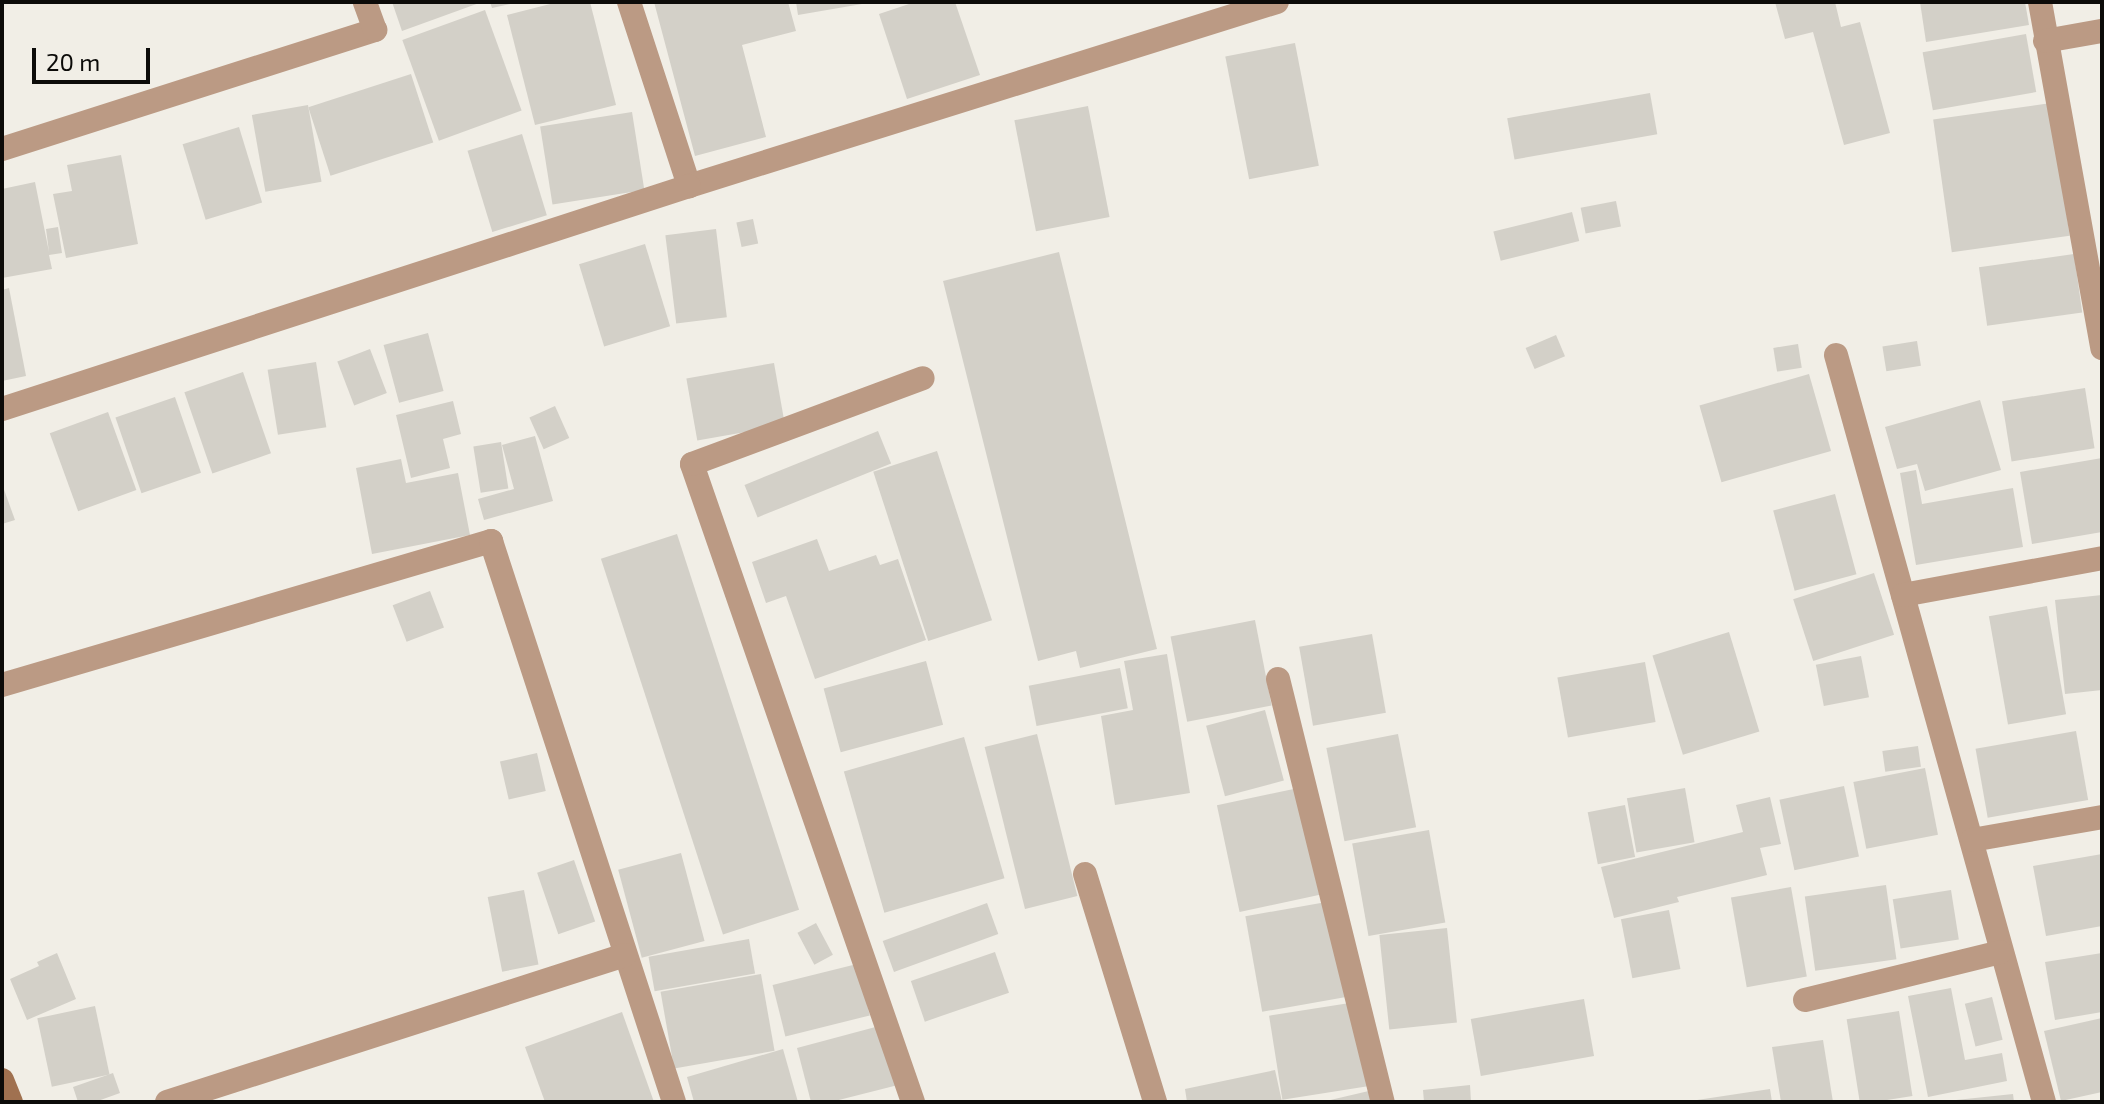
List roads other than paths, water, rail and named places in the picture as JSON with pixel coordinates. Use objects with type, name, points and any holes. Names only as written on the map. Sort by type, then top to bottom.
[{"type":"street","points":[[2,149],[375,30],[365,2]]},
{"type":"street","points":[[629,2],[689,186]]},
{"type":"street","points":[[2,409],[689,186],[1277,2]]},
{"type":"street","points":[[2040,2],[2102,348]]},
{"type":"street","points":[[2045,41],[2102,31]]},
{"type":"street","points":[[1836,355],[2044,1102]]},
{"type":"street","points":[[913,1102],[692,464],[923,378]]},
{"type":"street","points":[[2,685],[491,541],[674,1102]]},
{"type":"street","points":[[1903,595],[2102,558]]},
{"type":"street","points":[[1278,679],[1383,1102]]},
{"type":"street","points":[[1972,840],[2102,817]]},
{"type":"street","points":[[1085,874],[1155,1102]]},
{"type":"street","points":[[1805,1000],[2000,952]]},
{"type":"street","points":[[167,1102],[625,955]]},
{"type":"street","points":[[2,1080],[11,1102]]}]
